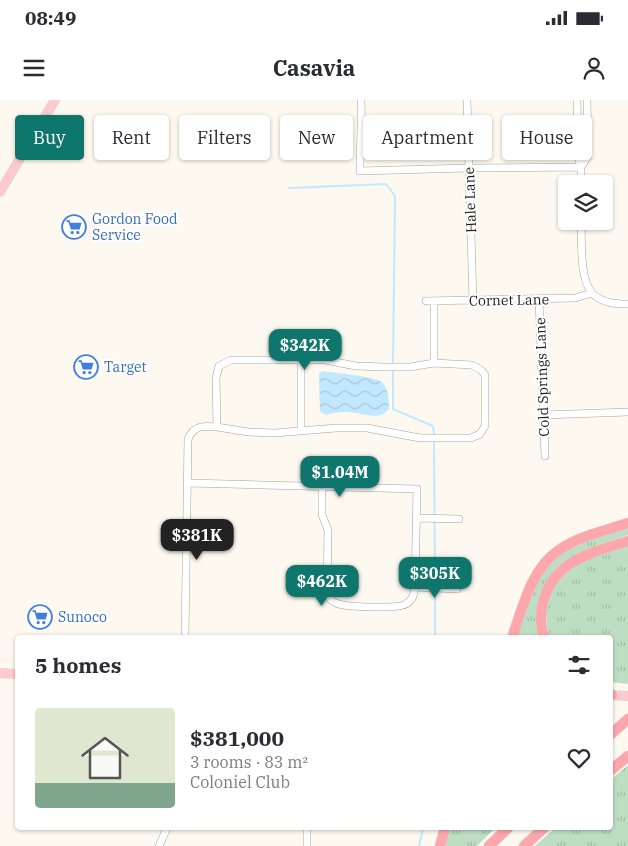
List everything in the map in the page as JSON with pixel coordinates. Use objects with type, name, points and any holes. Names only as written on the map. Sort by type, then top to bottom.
[{"type":"highway","points":[[513,635],[532,584],[540,569],[552,556],[578,540],[628,523]]},
{"type":"highway","points":[[543,635],[541,624],[542,607],[548,589],[559,573],[580,557],[628,541]]},
{"type":"highway","points":[[613,732],[628,719]]},
{"type":"highway","points":[[613,768],[628,756]]},
{"type":"highway","points":[[440,846],[444,830]]},
{"type":"highway","points":[[489,846],[506,830]]},
{"type":"highway","points":[[524,846],[542,830]]},
{"type":"main road","points":[[0,192],[55,100]]},
{"type":"main road","points":[[0,673],[15,674]]},
{"type":"main road","points":[[613,695],[628,696]]},
{"type":"street","points":[[361,100],[360,171],[580,167]]},
{"type":"street","name":"Hale Lane","points":[[467,100],[473,300]]},
{"type":"street","points":[[577,100],[578,156],[580,175]]},
{"type":"street","points":[[580,167],[588,156],[587,100]]},
{"type":"street","points":[[581,230],[584,278],[592,293],[608,302],[628,304]]},
{"type":"street","name":"Cornet Lane","points":[[434,363],[430,301],[575,298],[592,293]]},
{"type":"street","name":"Cold Springs Lane","points":[[539,299],[545,456]]},
{"type":"street","points":[[185,635],[188,439],[196,428],[207,426],[248,432],[275,433],[336,428],[367,428],[420,438],[471,438],[480,434],[485,426],[484,376],[480,368],[472,365],[434,363],[410,367],[385,367],[356,366],[325,360],[231,360],[219,366],[216,378],[217,427]]},
{"type":"street","points":[[301,431],[302,360]]},
{"type":"street","points":[[543,414],[628,412]]},
{"type":"street","points":[[188,483],[417,488],[415,587],[414,595],[407,604],[397,607],[343,605],[333,602],[327,595],[328,530],[322,516],[322,486]]},
{"type":"street","points":[[416,518],[459,519]]},
{"type":"street","points":[[415,587],[457,589]]},
{"type":"street","points":[[159,846],[166,830]]},
{"type":"street","points":[[307,830],[307,846]]},
{"type":"green space","points":[[628,527],[628,535],[577,554],[560,566],[552,574],[539,635],[519,635],[527,605],[541,575],[558,557],[591,539]]},
{"type":"green space","points":[[628,545],[628,684],[613,682],[613,635],[548,635],[548,605],[556,585],[570,569],[586,560]]},
{"type":"green space","points":[[628,765],[628,846],[535,846],[553,830],[613,830],[613,778]]},
{"type":"green space","points":[[448,830],[493,830],[477,846],[444,846]]},
{"type":"water","points":[[322,371],[364,377],[383,383],[389,399],[389,409],[378,416],[352,412],[325,415],[320,411],[319,374]]},
{"type":"waterway","points":[[289,188],[386,184],[395,196],[393,364]]},
{"type":"waterway","points":[[393,369],[393,409],[433,426],[434,435]]},
{"type":"waterway","points":[[434,440],[435,585]]},
{"type":"waterway","points":[[435,590],[435,635]]},
{"type":"waterway","points":[[419,846],[423,830]]},
{"type":"place","name":"Gordon Food Service","points":[[74,227]]},
{"type":"place","name":"Target","points":[[86,367]]},
{"type":"place","name":"Sunoco","points":[[40,617]]}]
